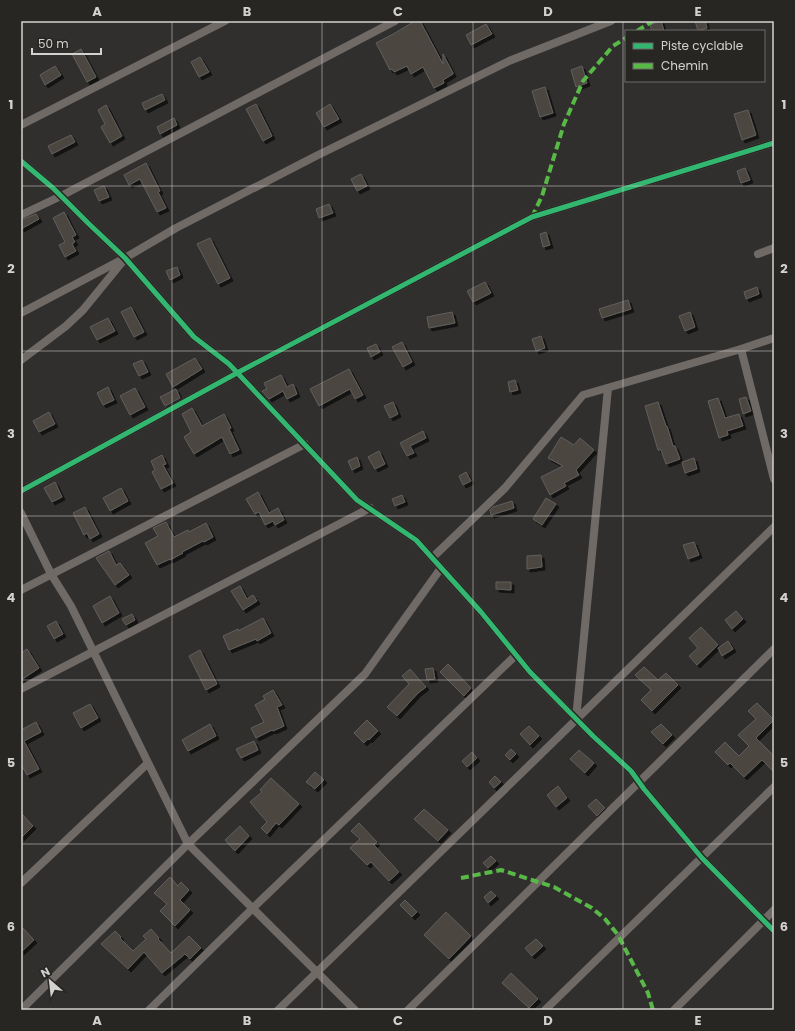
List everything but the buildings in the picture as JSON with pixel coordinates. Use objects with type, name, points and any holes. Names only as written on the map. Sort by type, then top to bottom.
[{"type":"street","points":[[21,125],[225,21]]},
{"type":"street","points":[[21,215],[61,196],[395,21]]},
{"type":"street","points":[[21,313],[124,258],[176,228],[316,156],[502,64],[611,21]]},
{"type":"street","points":[[21,491],[237,373],[532,217],[774,143]]},
{"type":"street","points":[[21,161],[61,196],[124,258],[194,337],[229,364],[357,500],[416,540],[481,612],[530,672],[576,719],[632,771],[639,782],[702,858],[774,931]]},
{"type":"street","points":[[758,254],[774,248]]},
{"type":"street","points":[[21,360],[66,326],[83,310],[124,258]]},
{"type":"street","points":[[432,558],[505,488],[583,395],[774,338]]},
{"type":"street","points":[[741,349],[774,479]]},
{"type":"street","points":[[576,719],[608,388]]},
{"type":"street","points":[[21,590],[305,444]]},
{"type":"street","points":[[21,689],[370,508]]},
{"type":"street","points":[[21,513],[51,574],[71,606],[188,844],[355,1010]]},
{"type":"street","points":[[278,1010],[774,527]]},
{"type":"street","points":[[21,1010],[188,844],[365,674],[441,568]]},
{"type":"street","points":[[408,1010],[774,649]]},
{"type":"street","points":[[149,1010],[252,908],[516,655]]},
{"type":"street","points":[[21,883],[148,763]]},
{"type":"street","points":[[545,1010],[774,787]]},
{"type":"street","points":[[674,1010],[774,910]]},
{"type":"marked path","points":[[639,30],[653,21]]},
{"type":"marked path","points":[[532,217],[542,196],[564,124],[583,81],[613,46],[625,39]]},
{"type":"marked path","points":[[461,878],[501,870],[554,887],[592,908],[605,919],[618,935],[648,993],[653,1010]]},
{"type":"cycle path","points":[[21,491],[237,373],[532,217],[774,143]]},
{"type":"cycle path","points":[[21,161],[53,188],[125,258],[194,337],[229,364],[357,500],[416,540],[481,612],[530,672],[593,736],[631,771],[644,789],[702,858],[774,931]]}]
